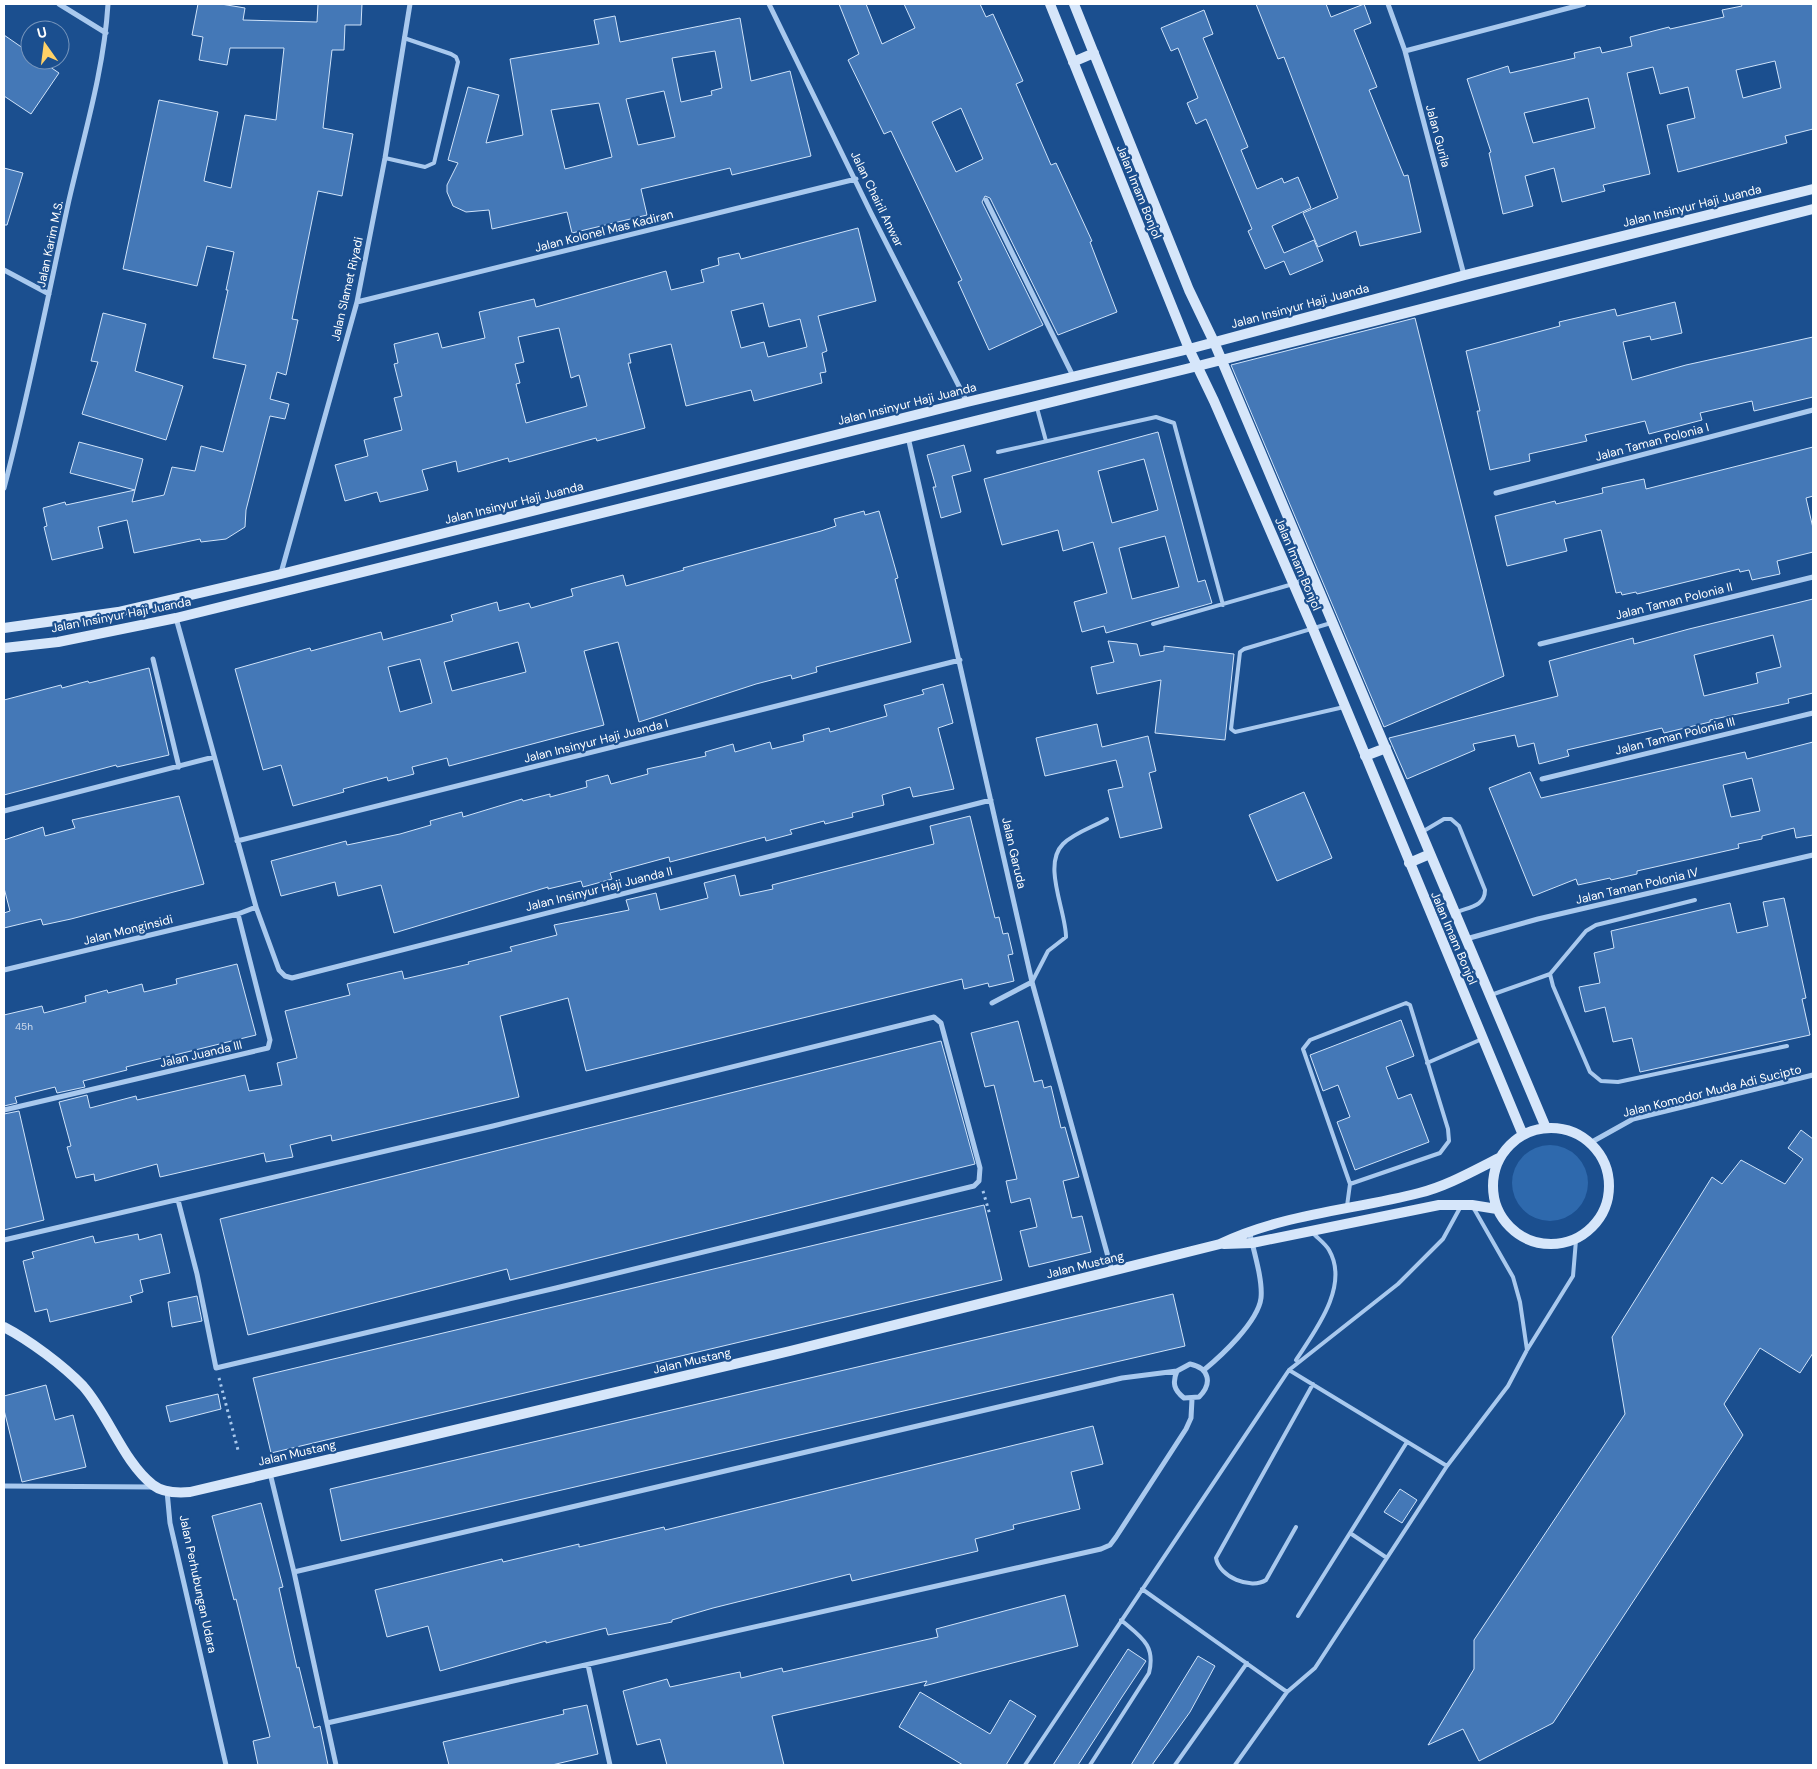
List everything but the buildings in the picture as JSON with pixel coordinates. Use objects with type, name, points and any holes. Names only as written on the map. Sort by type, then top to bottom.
[{"type":"main road","name":"Jalan Imam Bonjol","points":[[1050,4],[1189,350],[1198,366],[1313,629],[1522,1135]]},
{"type":"main road","name":"Jalan Imam Bonjol","points":[[1074,4],[1189,290],[1214,342],[1546,1128]]},
{"type":"main road","points":[[1073,62],[1094,53]]},
{"type":"main road","name":"Jalan Insinyur Haji Juanda","points":[[4,628],[118,612],[281,574],[967,402],[1189,350],[1465,275],[1813,189]]},
{"type":"main road","name":"Jalan Insinyur Haji Juanda","points":[[4,648],[58,642],[176,618],[1198,366],[1813,209]]},
{"type":"main road","points":[[1365,756],[1386,748]]},
{"type":"main road","points":[[1409,863],[1430,854]]},
{"type":"main road","points":[[1546,1128],[1570,1131],[1590,1143],[1605,1165],[1609,1191],[1601,1215],[1585,1234],[1576,1240],[1554,1243],[1538,1242],[1516,1231],[1497,1209],[1493,1180],[1499,1158],[1513,1141],[1522,1135],[1546,1128]]},
{"type":"main road","name":"Jalan Mustang","points":[[167,1491],[190,1492],[790,1351],[1220,1244],[1249,1230],[1422,1192],[1499,1158]]},
{"type":"main road","name":"Jalan Mustang","points":[[1220,1244],[1252,1243],[1438,1205],[1467,1205],[1497,1209]]},
{"type":"main road","points":[[4,1327],[19,1335],[83,1386],[142,1474],[155,1487],[167,1491]]},
{"type":"street","points":[[59,4],[106,33]]},
{"type":"street","name":"Jalan Karim M.S.","points":[[4,488],[34,367],[106,33],[108,4]]},
{"type":"street","points":[[410,4],[416,4]]},
{"type":"street","name":"Jalan Slamet Riyadi","points":[[281,574],[356,302],[385,158],[410,4]]},
{"type":"street","name":"Jalan Chairil Anwar","points":[[769,4],[967,402]]},
{"type":"street","name":"Jalan Gurila","points":[[1388,4],[1405,50],[1465,275]]},
{"type":"street","points":[[1405,50],[1584,4]]},
{"type":"street","name":"Jalan Kolonel Mas Kadiran","points":[[356,302],[856,179]]},
{"type":"street","points":[[986,200],[1073,376]]},
{"type":"street","points":[[4,270],[49,294]]},
{"type":"street","name":"Jalan Taman Polonia I","points":[[1496,493],[1813,410]]},
{"type":"street","name":"Jalan Garuda","points":[[908,437],[1032,982],[1112,1271]]},
{"type":"street","name":"Jalan Taman Polonia II","points":[[1540,644],[1813,577]]},
{"type":"street","name":"Jalan Insinyur Haji Juanda II","points":[[176,618],[256,907],[279,970],[284,976],[292,978],[992,800]]},
{"type":"street","points":[[153,659],[179,767]]},
{"type":"street","name":"Jalan Insinyur Haji Juanda I","points":[[237,841],[960,660]]},
{"type":"street","name":"Jalan Taman Polonia III","points":[[1542,779],[1813,713]]},
{"type":"street","points":[[4,810],[214,757]]},
{"type":"street","name":"Jalan Taman Polonia IV","points":[[1465,939],[1813,855]]},
{"type":"street","name":"Jalan Monginsidi","points":[[4,970],[238,914],[256,907]]},
{"type":"street","name":"Jalan Juanda III","points":[[4,1110],[268,1048],[270,1040],[238,914]]},
{"type":"street","points":[[992,1003],[1032,982]]},
{"type":"street","points":[[4,1240],[503,1123],[934,1017],[941,1022],[980,1168],[979,1181],[974,1186],[964,1189],[546,1291],[216,1368],[197,1274],[178,1200]]},
{"type":"street","name":"Jalan Komodor Muda Adi Sucipto","points":[[1590,1143],[1633,1119],[1813,1075]]},
{"type":"street","points":[[1204,1370],[1217,1359],[1251,1320],[1261,1299],[1249,1230]]},
{"type":"street","points":[[294,1572],[1122,1378],[1176,1371],[1190,1364],[1204,1370],[1208,1376],[1208,1384],[1200,1397],[1184,1398],[1174,1386],[1176,1371]]},
{"type":"street","points":[[327,1723],[1101,1549],[1110,1545],[1116,1538],[1186,1429],[1191,1418],[1192,1399]]},
{"type":"street","points":[[270,1472],[336,1765]]},
{"type":"street","points":[[4,1486],[155,1487]]},
{"type":"street","name":"Jalan Perhubungan Udara","points":[[167,1491],[170,1523],[226,1765]]},
{"type":"street","points":[[588,1665],[610,1765]]},
{"type":"lane","points":[[385,158],[425,168],[434,163],[458,62],[456,57],[451,54],[404,38]]},
{"type":"lane","points":[[1037,406],[1046,441]]},
{"type":"lane","points":[[998,452],[1156,417],[1174,422],[1223,604]]},
{"type":"lane","points":[[1153,624],[1293,584],[1313,575]]},
{"type":"lane","points":[[1332,622],[1244,649],[1240,652],[1232,729],[1235,732],[1344,707]]},
{"type":"lane","points":[[1032,982],[1048,951],[1066,937],[1054,872],[1057,853],[1063,844],[1107,819]]},
{"type":"lane","points":[[1421,832],[1444,819],[1451,819],[1459,826],[1467,845],[1485,890],[1485,898],[1482,903],[1455,913]]},
{"type":"lane","points":[[1490,996],[1550,974],[1586,931],[1596,924],[1695,900]]},
{"type":"lane","points":[[1550,974],[1553,986],[1590,1072],[1601,1081],[1618,1082],[1787,1046]]},
{"type":"lane","points":[[1347,1208],[1350,1184],[1305,1056],[1305,1045],[1310,1040],[1406,1003],[1410,1005],[1448,1129],[1449,1141],[1440,1153],[1350,1184]]},
{"type":"lane","points":[[1427,1063],[1483,1038]]},
{"type":"lane","points":[[1293,1364],[1398,1284],[1443,1239],[1467,1205],[1513,1277],[1520,1302],[1527,1350]]},
{"type":"lane","points":[[1025,1765],[1318,1326],[1331,1299],[1335,1282],[1333,1260],[1328,1248],[1310,1230]]},
{"type":"lane","points":[[1235,1765],[1288,1692],[1315,1668],[1447,1466],[1508,1386],[1527,1350],[1573,1276],[1576,1240]]},
{"type":"lane","points":[[1289,1370],[1447,1466]]},
{"type":"lane","points":[[1296,1527],[1266,1580],[1260,1584],[1253,1584],[1223,1572],[1218,1566],[1216,1558],[1313,1384]]},
{"type":"lane","points":[[1298,1616],[1407,1442]]},
{"type":"lane","points":[[1350,1533],[1387,1558]]},
{"type":"lane","points":[[1142,1589],[1288,1692]]},
{"type":"lane","points":[[1090,1765],[1149,1673],[1152,1662],[1150,1649],[1144,1639],[1122,1620]]},
{"type":"lane","points":[[1175,1765],[1247,1663]]},
{"type":"path","points":[[979,1181],[990,1215]]},
{"type":"path","points":[[216,1368],[238,1450]]},
{"type":"shaded area","points":[[1543,1145],[1557,1145],[1571,1151],[1582,1162],[1588,1176],[1585,1198],[1577,1210],[1557,1221],[1543,1221],[1529,1215],[1518,1204],[1512,1190],[1512,1176],[1518,1162],[1529,1151]]}]
